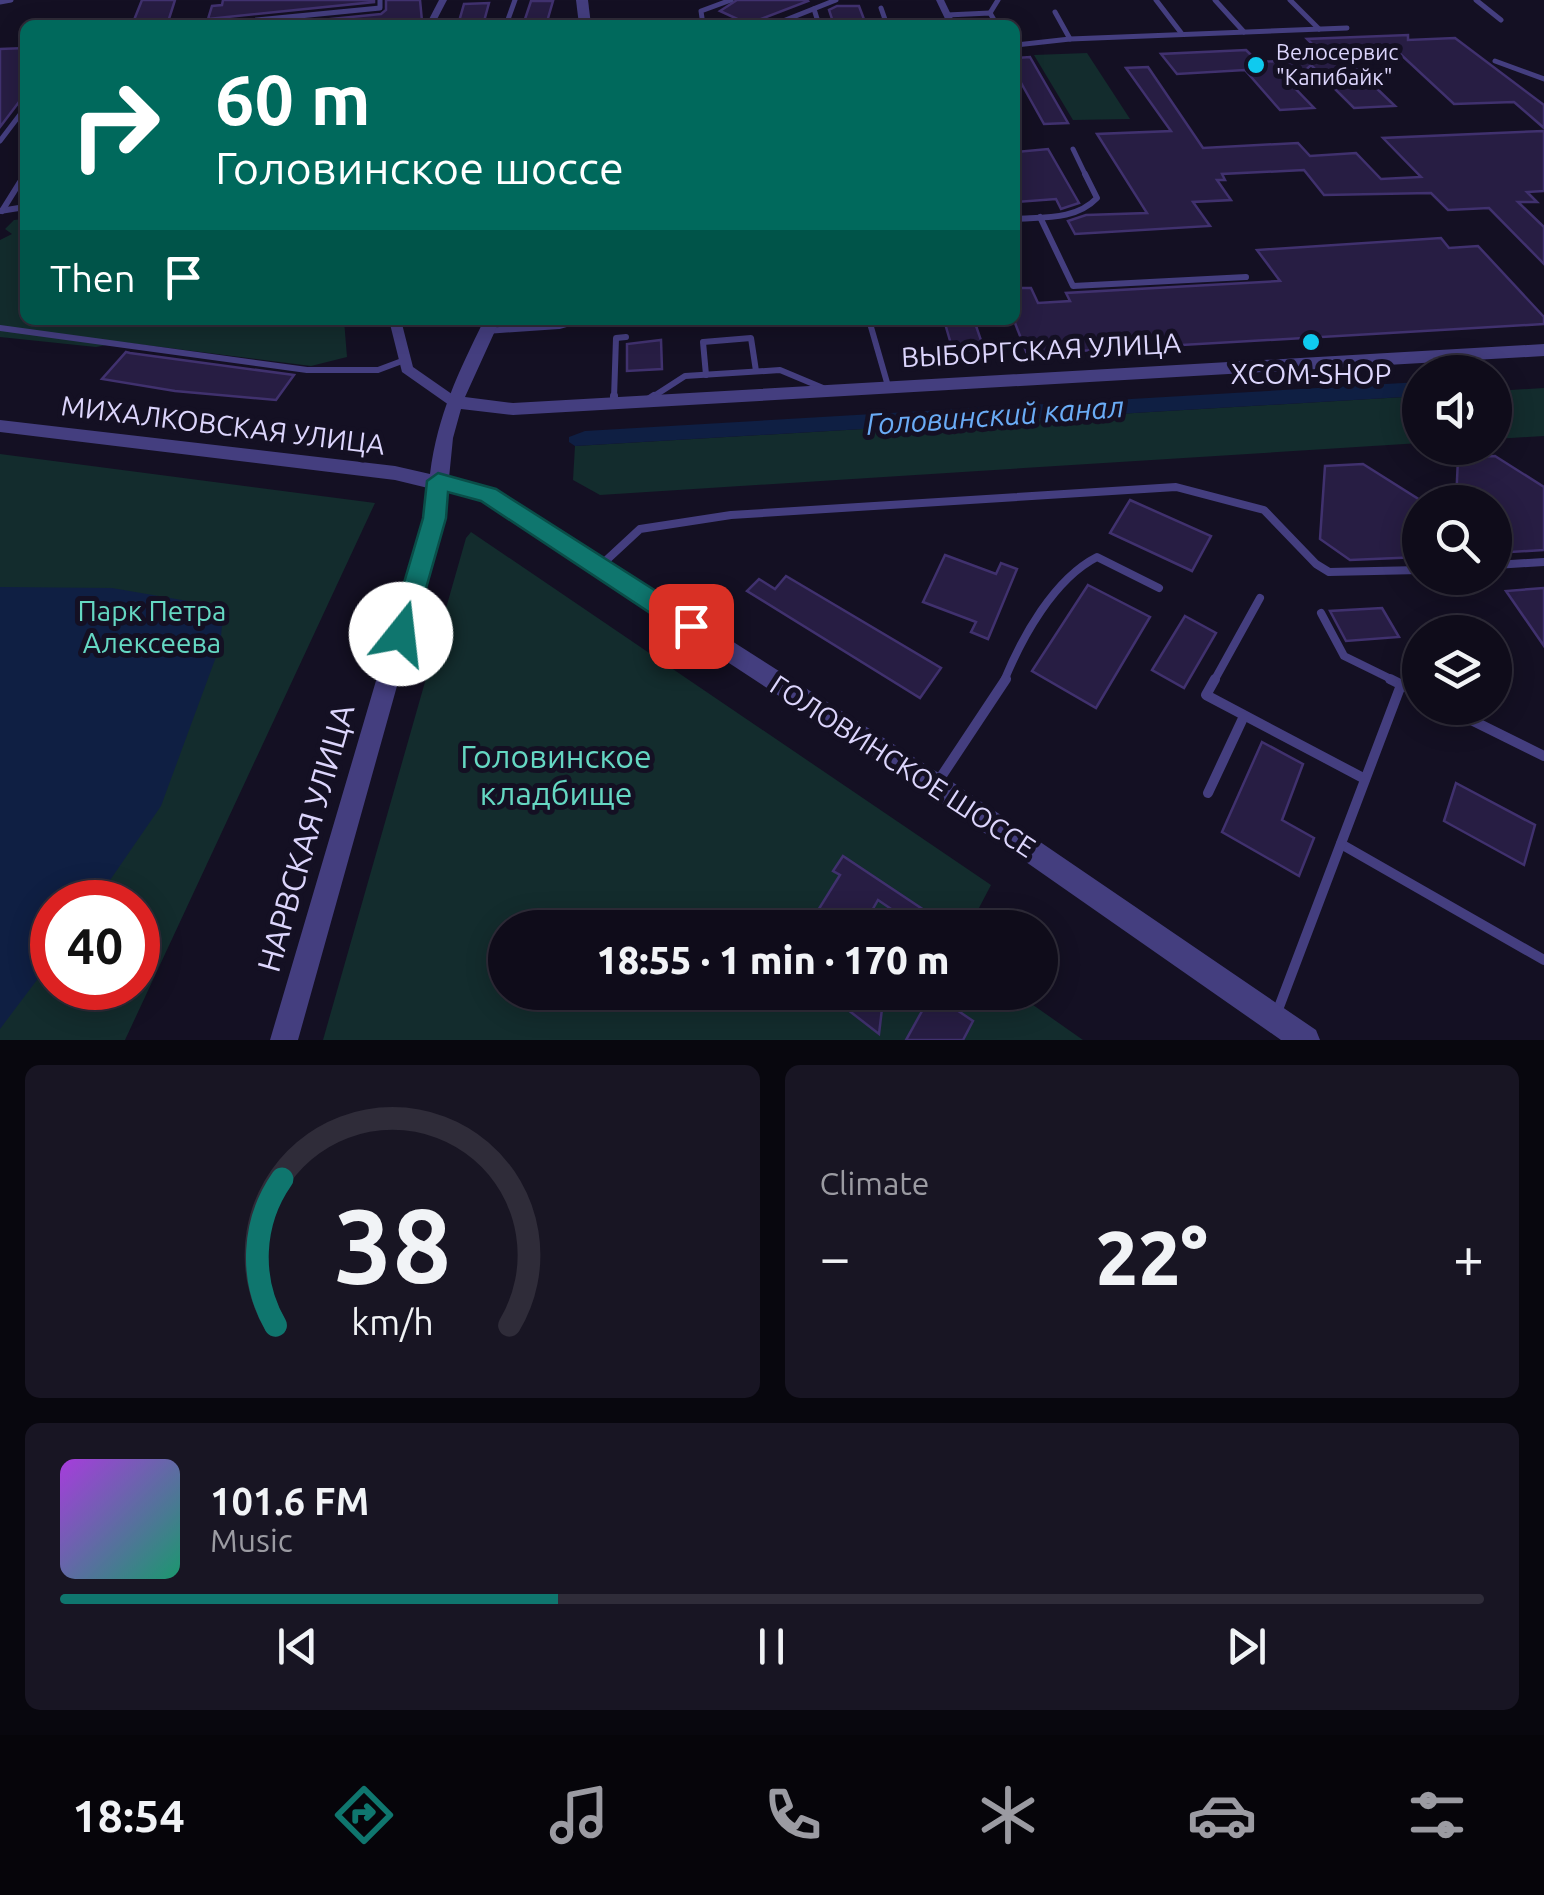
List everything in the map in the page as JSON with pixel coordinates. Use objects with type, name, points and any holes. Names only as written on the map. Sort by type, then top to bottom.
[{"type":"street","points":[[940,0],[950,20]]},
{"type":"street","points":[[395,325],[402,362],[412,374],[454,402]]},
{"type":"street","name":"НАРВСКАЯ УЛИЦА","points":[[284,1040],[434,518],[454,402],[489,325]]},
{"type":"street","name":"ВЫБОРГСКАЯ УЛИЦА","points":[[454,402],[512,409],[1544,350]]},
{"type":"street","name":"МИХАЛКОВСКАЯ УЛИЦА","points":[[0,426],[438,481]]},
{"type":"street","name":"ГОЛОВИНСКОЕ ШОССЕ","points":[[438,481],[488,495],[936,785],[1306,1040]]},
{"type":"lane","points":[[0,2],[11,0]]},
{"type":"lane","points":[[257,20],[380,8],[380,0]]},
{"type":"lane","points":[[703,20],[701,11],[731,0]]},
{"type":"lane","points":[[786,20],[836,0]]},
{"type":"lane","points":[[990,13],[998,0]]},
{"type":"lane","points":[[1156,0],[1182,34]]},
{"type":"lane","points":[[1215,0],[1246,40]]},
{"type":"lane","points":[[1290,0],[1319,29]]},
{"type":"lane","points":[[1476,0],[1501,20]]},
{"type":"lane","points":[[881,8],[886,20]]},
{"type":"lane","points":[[814,9],[817,20]]},
{"type":"lane","points":[[1055,12],[1070,38]]},
{"type":"lane","points":[[947,15],[990,13]]},
{"type":"lane","points":[[990,13],[994,20]]},
{"type":"lane","points":[[206,20],[207,15]]},
{"type":"lane","points":[[1020,44],[1070,38],[1346,28]]},
{"type":"lane","points":[[1495,61],[1544,79]]},
{"type":"lane","points":[[0,142],[20,114]]},
{"type":"lane","points":[[11,126],[20,126]]},
{"type":"lane","points":[[1020,218],[1075,214],[1091,207],[1097,198],[1073,150]]},
{"type":"lane","points":[[1,211],[20,185]]},
{"type":"lane","points":[[1040,216],[1073,286],[1246,277]]},
{"type":"lane","points":[[870,325],[888,386]]},
{"type":"lane","points":[[0,328],[307,370],[378,370],[402,362]]},
{"type":"lane","points":[[614,403],[616,338],[626,337]]},
{"type":"lane","points":[[706,375],[704,342],[751,338],[756,371]]},
{"type":"lane","points":[[739,355],[753,354]]},
{"type":"lane","points":[[705,358],[718,357]]},
{"type":"lane","points":[[648,401],[684,376],[756,371],[780,370],[828,390]]},
{"type":"lane","points":[[599,567],[640,529],[731,515],[1176,486],[1264,510],[1316,564],[1329,572],[1402,570]]},
{"type":"lane","points":[[936,785],[1072,570],[1097,556],[1159,588]]},
{"type":"lane","points":[[1512,564],[1544,562]]},
{"type":"lane","points":[[1260,598],[1206,695],[1365,780]]},
{"type":"lane","points":[[1274,1019],[1402,685],[1344,656],[1321,614]]},
{"type":"lane","points":[[1208,793],[1244,716]]},
{"type":"lane","points":[[1481,725],[1544,756]]},
{"type":"lane","points":[[1341,844],[1543,956]]},
{"type":"green space","points":[[1087,53],[1130,119],[1073,120],[1034,55]]},
{"type":"green space","points":[[20,219],[20,325],[344,325],[347,357],[311,366],[121,342],[96,347],[0,337],[0,240],[12,234],[5,229]]},
{"type":"green space","points":[[1544,388],[1544,436],[1512,438],[1512,390]]},
{"type":"green space","points":[[1402,397],[1402,444],[600,495],[573,480],[575,446]]},
{"type":"green space","name":"Парк Петра Алексеева","points":[[0,454],[375,503],[160,965],[160,880],[30,880],[30,1010],[139,1010],[125,1040],[0,1040]]},
{"type":"green space","name":"Головинское кладбище","points":[[471,532],[991,885],[978,910],[488,910],[488,1010],[1040,1010],[1083,1040],[323,1040],[466,538]]},
{"type":"water","name":"Головинский канал","points":[[1402,383],[1402,397],[575,446],[569,442],[569,437],[585,431]]},
{"type":"water","points":[[0,587],[112,588],[211,605],[223,615],[220,646],[161,806],[110,880],[30,880],[30,989],[0,1029]]},
{"type":"building","points":[[142,0],[175,0],[169,20],[134,20]]},
{"type":"building","points":[[223,0],[374,2],[208,19],[212,6],[222,5]]},
{"type":"building","points":[[386,0],[420,0],[422,20],[321,20],[381,14],[386,10]]},
{"type":"building","points":[[737,0],[808,1],[758,20],[739,20],[720,11]]},
{"type":"building","points":[[531,1],[553,1],[547,20],[525,20]]},
{"type":"building","points":[[489,3],[484,20],[459,20],[464,4]]},
{"type":"building","points":[[859,6],[864,20],[832,20],[829,10]]},
{"type":"building","points":[[1408,35],[1408,40],[1455,38],[1544,105],[1544,128],[1514,102],[1454,104],[1396,50],[1321,53],[1307,39]]},
{"type":"building","points":[[20,48],[20,101],[0,127],[0,49]]},
{"type":"building","points":[[1246,50],[1258,62],[1345,58],[1395,106],[1354,108],[1311,65],[1291,84],[1314,108],[1280,110],[1245,70],[1177,74],[1161,54]]},
{"type":"building","points":[[1030,57],[1068,123],[1044,124],[1020,81],[1020,58]]},
{"type":"building","points":[[1148,67],[1203,148],[1298,143],[1310,156],[1356,153],[1381,179],[1421,177],[1383,138],[1544,131],[1544,191],[1527,192],[1537,202],[1518,202],[1544,227],[1544,264],[1489,208],[1448,210],[1431,193],[1324,195],[1304,170],[1222,174],[1225,180],[1217,180],[1231,200],[1193,202],[1210,226],[1075,234],[1068,221],[1086,215],[1147,213],[1097,134],[1171,131],[1126,68]]},
{"type":"building","points":[[1048,149],[1079,203],[1061,209],[1056,199],[1020,202],[1020,152]]},
{"type":"building","points":[[1441,238],[1449,248],[1478,246],[1544,317],[1544,324],[1027,354],[1016,325],[1020,325],[1020,288],[1031,288],[1038,303],[1070,301],[1066,293],[1280,281],[1257,250]]},
{"type":"building","points":[[945,325],[976,325],[984,349],[953,351]]},
{"type":"building","points":[[661,340],[662,369],[627,371],[627,344]]},
{"type":"building","points":[[126,352],[294,375],[276,400],[175,391],[102,379]]},
{"type":"building","points":[[1363,464],[1402,489],[1402,558],[1350,560],[1320,539],[1325,466]]},
{"type":"building","points":[[1458,465],[1509,465],[1544,487],[1544,550],[1512,552],[1512,485],[1457,485]]},
{"type":"building","points":[[1130,500],[1211,536],[1192,571],[1110,533]]},
{"type":"building","points":[[945,555],[996,574],[1001,563],[1017,569],[988,639],[971,632],[976,622],[923,602]]},
{"type":"building","points":[[786,576],[941,668],[920,698],[747,591],[759,579],[775,589]]},
{"type":"building","points":[[1088,585],[1150,617],[1096,708],[1032,671]]},
{"type":"building","points":[[1544,588],[1544,646],[1509,595],[1512,591]]},
{"type":"building","points":[[1382,608],[1399,637],[1346,641],[1330,611]]},
{"type":"building","points":[[1185,616],[1216,633],[1184,688],[1152,670]]},
{"type":"building","points":[[1262,742],[1303,764],[1282,820],[1314,838],[1299,876],[1222,832]]},
{"type":"building","points":[[1456,783],[1535,825],[1524,865],[1444,821]]},
{"type":"building","points":[[843,856],[924,910],[893,910],[878,900],[872,910],[818,910],[840,875],[833,871]]},
{"type":"building","points":[[848,1010],[882,1010],[879,1034]]},
{"type":"building","points":[[923,1010],[957,1010],[973,1021],[963,1040],[906,1040]]},
{"type":"place","name":"Велосервис \"Капибайк\"","points":[[1256,65]]},
{"type":"place","name":"XCOM-SHOP","points":[[1311,342]]},
{"type":"route","points":[[401,634],[438,502],[438,481],[488,495],[691,626]]}]
